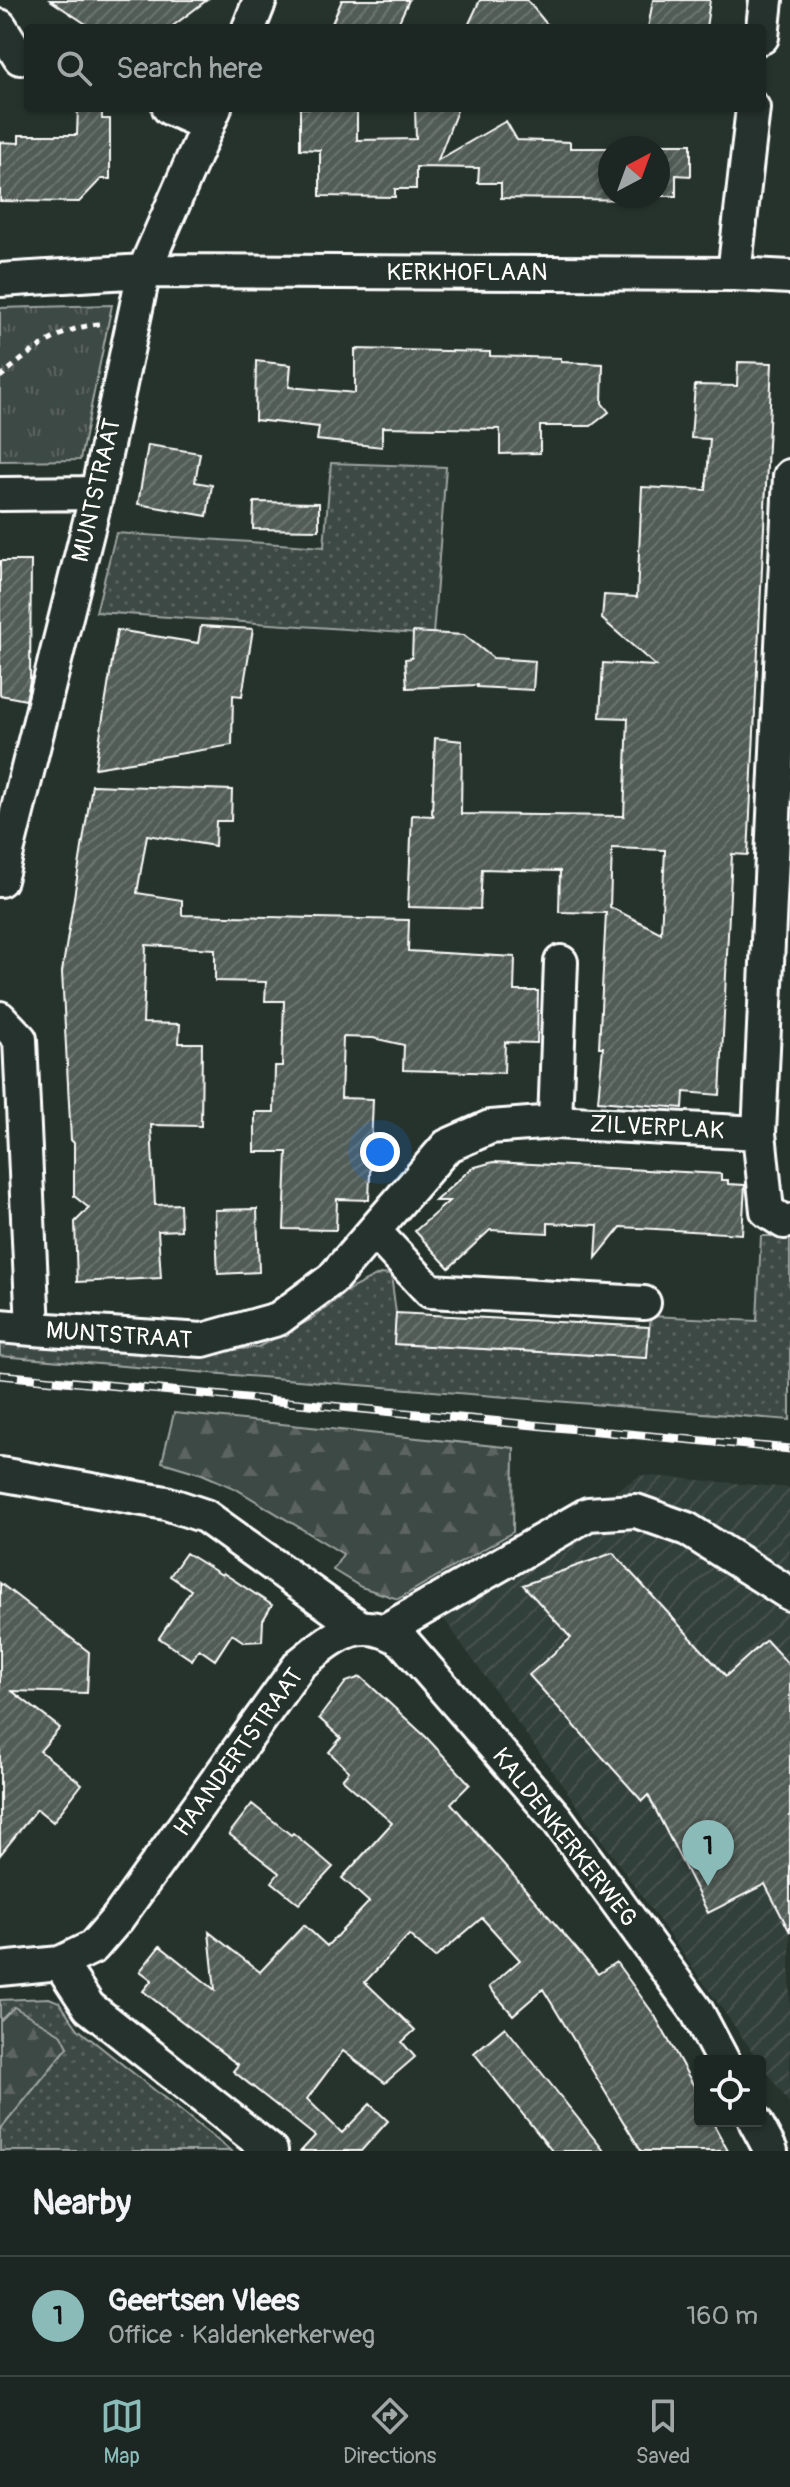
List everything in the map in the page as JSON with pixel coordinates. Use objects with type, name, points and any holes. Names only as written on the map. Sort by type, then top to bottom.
[{"type":"street","points":[[251,24],[260,0]]},
{"type":"street","points":[[763,24],[766,0]]},
{"type":"street","points":[[0,26],[16,60]]},
{"type":"street","points":[[188,112],[211,117]]},
{"type":"street","points":[[734,274],[753,112]]},
{"type":"street","name":"MUNTSTRAAT","points":[[0,880],[97,493],[144,271],[211,117]]},
{"type":"street","name":"KERKHOFLAAN","points":[[0,280],[144,271],[734,274],[790,277]]},
{"type":"street","points":[[790,476],[759,1133],[767,1211],[784,1222],[790,1221]]},
{"type":"street","points":[[0,494],[97,493]]},
{"type":"street","name":"ZILVERPLAK","points":[[555,1122],[561,962]]},
{"type":"street","name":"MUNTSTRAAT","points":[[0,1018],[20,1039],[33,1329],[203,1340],[278,1319],[332,1279],[447,1146]]},
{"type":"street","name":"ZILVERPLAK","points":[[447,1146],[490,1127],[555,1122],[759,1133]]},
{"type":"street","points":[[374,1231],[430,1291],[644,1303]]},
{"type":"street","points":[[0,1326],[33,1329]]},
{"type":"street","points":[[0,1474],[166,1503],[205,1516],[373,1629],[588,1514],[636,1511],[687,1529],[790,1594]]},
{"type":"street","name":"HAANDERTSTRAAT","points":[[0,1969],[60,1963],[93,1947],[118,1918],[300,1664],[335,1637],[373,1629]]},
{"type":"street","name":"KALDENKERKERWEG","points":[[373,1629],[402,1640],[557,1819],[696,2010],[720,2055]]},
{"type":"street","points":[[60,1963],[89,2007],[271,2151]]},
{"type":"street","points":[[758,2127],[771,2151]]},
{"type":"path","points":[[0,377],[48,340],[86,325],[133,322]]},
{"type":"shaded area","points":[[641,1475],[790,1488],[790,2104],[766,2070],[766,2055],[755,2055],[426,1594],[551,1530]]},
{"type":"green space","points":[[112,305],[80,460],[0,461],[0,308]]},
{"type":"green space","points":[[331,463],[446,467],[433,635],[96,612],[116,533],[324,547]]},
{"type":"green space","points":[[761,1236],[790,1236],[790,1420],[0,1356],[0,1340],[180,1356],[258,1347],[314,1318],[348,1290],[380,1274],[391,1275],[396,1313],[395,1344],[646,1358],[651,1316],[757,1321]]},
{"type":"green space","points":[[174,1413],[514,1448],[513,1532],[398,1599],[361,1587],[333,1570],[343,1554],[236,1489],[202,1474],[162,1462]]},
{"type":"green space","points":[[49,1998],[59,2002],[78,2029],[231,2151],[0,2151],[0,2130],[68,2047],[14,2007],[0,2021],[0,2000]]},
{"type":"green space","points":[[14,2007],[62,2035],[68,2047],[0,2130],[0,2021]]},
{"type":"building","points":[[50,0],[207,0],[175,24],[86,24]]},
{"type":"building","points":[[342,0],[409,0],[398,24],[332,24]]},
{"type":"building","points":[[480,0],[527,0],[547,24],[469,24]]},
{"type":"building","points":[[653,0],[710,0],[707,24],[649,24]]},
{"type":"building","points":[[78,112],[102,112],[102,119],[110,119],[110,179],[101,179],[79,202],[0,201],[0,142],[19,143],[19,135],[77,135]]},
{"type":"building","points":[[300,112],[357,112],[357,140],[416,139],[415,112],[456,112],[438,160],[506,121],[517,140],[570,142],[570,148],[598,148],[598,199],[501,198],[501,183],[478,183],[479,168],[416,167],[416,189],[395,189],[395,197],[320,196],[320,150],[300,149]]},
{"type":"building","points":[[670,144],[691,144],[691,176],[676,175],[676,196],[670,196]]},
{"type":"building","points":[[355,349],[490,352],[490,356],[561,358],[561,362],[603,364],[602,403],[609,412],[591,426],[540,426],[540,453],[500,454],[500,429],[382,427],[382,447],[317,440],[319,427],[255,420],[256,361],[291,365],[289,387],[355,393]]},
{"type":"building","points":[[738,362],[772,363],[748,855],[732,854],[720,1095],[684,1092],[683,1108],[598,1101],[603,1047],[599,1047],[606,913],[559,912],[560,871],[482,869],[480,909],[408,907],[412,815],[434,816],[435,738],[462,741],[461,814],[624,816],[628,718],[600,717],[603,663],[656,666],[602,619],[604,595],[637,597],[642,487],[706,490],[710,439],[691,438],[695,385],[737,386]],"holes":[[[612,848],[665,850],[661,933],[610,907]]]},
{"type":"building","points":[[148,445],[200,453],[195,482],[212,485],[207,516],[138,504]]},
{"type":"building","points":[[254,502],[319,503],[319,530],[253,529]]},
{"type":"building","points":[[0,561],[31,561],[30,680],[26,700],[0,695]]},
{"type":"building","points":[[201,626],[253,629],[242,696],[233,695],[232,745],[95,768],[117,630],[198,643]]},
{"type":"building","points":[[413,632],[464,635],[493,658],[535,661],[533,690],[477,685],[407,688],[405,659],[412,658]]},
{"type":"building","points":[[92,785],[232,790],[231,821],[216,821],[215,846],[147,835],[137,893],[182,900],[182,915],[409,920],[408,951],[515,957],[514,991],[538,991],[537,1043],[505,1042],[504,1073],[403,1070],[404,1045],[373,1038],[343,1037],[341,1098],[373,1099],[369,1200],[337,1199],[336,1230],[284,1229],[287,1152],[255,1152],[255,1112],[274,1112],[275,1066],[282,1066],[284,1001],[265,1001],[266,982],[215,981],[215,949],[146,945],[143,1023],[180,1024],[179,1043],[202,1043],[201,1126],[151,1125],[155,1205],[180,1204],[181,1230],[158,1231],[161,1278],[77,1282],[75,1222],[89,1208],[74,1196],[74,1143],[71,1140],[62,972]]},
{"type":"building","points":[[493,1162],[721,1174],[721,1180],[728,1180],[728,1184],[745,1185],[742,1234],[621,1227],[596,1258],[598,1225],[548,1223],[548,1233],[490,1230],[449,1268],[415,1231],[449,1201],[435,1201],[472,1168]]},
{"type":"building","points":[[257,1209],[259,1272],[218,1274],[215,1210]]},
{"type":"building","points":[[396,1313],[649,1327],[647,1358],[394,1344]]},
{"type":"building","points":[[186,1553],[272,1605],[263,1620],[262,1641],[244,1642],[232,1634],[215,1660],[199,1649],[192,1660],[159,1638],[191,1590],[170,1576]]},
{"type":"building","points":[[613,1553],[726,1676],[766,1640],[790,1666],[790,1932],[765,1884],[708,1913],[648,1795],[642,1801],[529,1675],[571,1638],[523,1585]]},
{"type":"building","points":[[0,1583],[89,1652],[87,1693],[12,1691],[60,1728],[40,1751],[82,1784],[53,1822],[37,1809],[0,1855]]},
{"type":"building","points":[[361,1677],[426,1737],[470,1784],[451,1803],[598,1974],[616,1962],[655,2016],[694,2086],[694,2127],[715,2127],[728,2151],[641,2151],[543,1989],[513,2015],[489,1987],[520,1960],[482,1918],[435,1958],[409,1935],[365,1982],[415,2030],[402,2042],[415,2057],[385,2083],[343,2051],[307,2099],[342,2133],[370,2104],[388,2121],[361,2151],[301,2151],[315,2136],[233,2071],[238,2065],[143,1991],[152,1980],[140,1971],[160,1946],[215,1990],[209,1932],[260,1972],[304,1925],[327,1946],[369,1902],[342,1878],[392,1823],[342,1779],[349,1771],[329,1752],[341,1738],[319,1718],[346,1682]]},
{"type":"building","points":[[252,1804],[333,1867],[299,1904],[272,1882],[279,1873],[229,1834]]},
{"type":"building","points":[[505,2027],[604,2151],[552,2151],[474,2053]]},
{"type":"railway","points":[[0,1375],[790,1449]]},
{"type":"place","name":"Geertsen Vlees","points":[[708,1886]]}]
